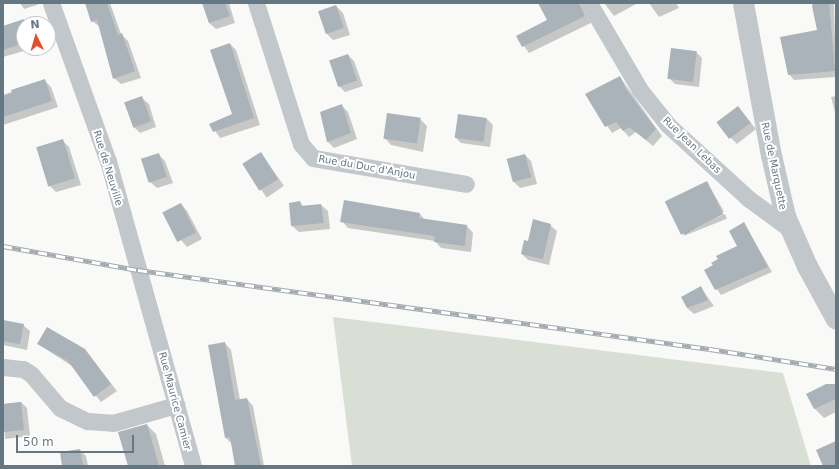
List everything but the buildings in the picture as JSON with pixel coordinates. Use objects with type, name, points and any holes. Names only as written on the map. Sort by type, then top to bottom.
[{"type":"street","name":"Rue de Neuville","points":[[51,3],[108,161],[157,336]]},
{"type":"street","name":"Rue du Duc d'Anjou","points":[[256,3],[301,144],[313,158],[466,184]]},
{"type":"street","name":"Rue Jean Lebas","points":[[589,3],[640,90],[668,125],[749,199],[790,229]]},
{"type":"street","name":"Rue de Marquette","points":[[743,3],[772,162],[790,229],[833,309]]},
{"type":"street","name":"Rue Maurice Camier","points":[[157,336],[193,466]]},
{"type":"street","points":[[3,367],[23,370],[31,374],[60,408],[87,421],[113,423],[176,405]]},
{"type":"shaded area","points":[[333,317],[783,373],[811,466],[352,466]]},
{"type":"railway","points":[[3,246],[138,270],[710,349],[836,369]]}]
